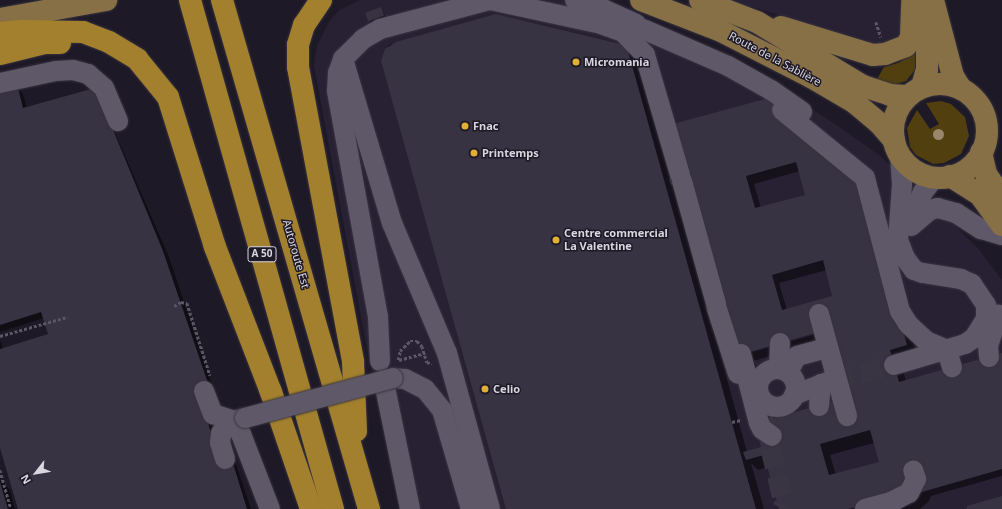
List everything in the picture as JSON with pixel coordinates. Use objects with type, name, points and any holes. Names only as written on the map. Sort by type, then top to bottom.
[{"type":"highway","name":"A 50","points":[[190,0],[333,509]]},
{"type":"highway","name":"Autoroute Est","points":[[222,0],[369,509]]},
{"type":"highway","points":[[321,0],[304,25],[298,45],[298,67],[353,362],[357,464]]},
{"type":"highway","points":[[0,33],[22,31],[83,32],[109,42],[137,59],[168,97],[215,247],[271,392],[311,509]]},
{"type":"highway","points":[[0,54],[45,43],[83,43],[126,64],[162,104],[178,132]]},
{"type":"main road","points":[[0,19],[106,0]]},
{"type":"main road","name":"Route de la Sablière","points":[[641,0],[721,31],[811,77],[854,102],[879,123],[897,148]]},
{"type":"main road","name":"Route de la Sablière","points":[[700,0],[757,22],[863,86],[890,95],[915,92]]},
{"type":"main road","points":[[757,22],[873,55],[885,54],[906,46],[911,37],[914,0]]},
{"type":"main road","points":[[914,0],[927,50],[927,69],[915,92],[898,109],[893,124],[897,148],[909,166],[921,174],[942,177],[980,196],[1002,225]]},
{"type":"main road","points":[[934,0],[953,76],[962,89],[973,98],[982,110],[986,124],[986,138],[981,152],[968,168],[942,177]]},
{"type":"main road","points":[[915,92],[942,84],[962,89]]},
{"type":"main road","points":[[981,152],[986,174],[1002,197]]},
{"type":"lane","points":[[327,222],[306,54],[315,21],[323,8],[333,0]]},
{"type":"lane","points":[[410,509],[390,370],[378,317],[336,91],[338,73],[343,59],[356,44],[380,29],[490,0],[601,24],[623,32],[645,55],[733,366],[738,375],[762,403],[786,404],[788,378],[780,343]]},
{"type":"lane","points":[[575,0],[605,10],[643,29],[696,50],[771,90],[827,130],[833,144]]},
{"type":"lane","points":[[643,29],[655,48],[677,123]]},
{"type":"lane","points":[[343,59],[392,223],[449,361],[490,509]]},
{"type":"lane","points":[[0,83],[56,71],[73,70],[88,74],[104,88],[118,121]]},
{"type":"lane","points":[[782,110],[837,153],[865,178],[900,311],[908,324],[926,341],[950,358]]},
{"type":"lane","points":[[897,148],[902,184],[898,240],[905,258],[914,270],[922,273],[961,279],[987,292],[998,310],[997,326],[988,346],[989,357]]},
{"type":"lane","points":[[905,258],[905,246],[918,202],[942,177]]},
{"type":"lane","points":[[912,226],[930,210],[938,208],[956,214],[981,229],[1002,235]]},
{"type":"lane","points":[[894,365],[950,358],[974,338],[986,319],[986,305],[972,284]]},
{"type":"lane","points":[[819,314],[847,416]]},
{"type":"lane","points":[[788,378],[798,356],[823,349]]},
{"type":"lane","points":[[741,354],[759,423],[762,429],[762,403],[765,374],[821,384],[819,406]]},
{"type":"lane","points":[[224,459],[220,443],[221,433],[240,419],[390,370],[425,389],[442,410],[471,509]]},
{"type":"lane","points":[[207,385],[213,414],[240,419]]},
{"type":"lane","points":[[240,419],[248,448],[270,509]]},
{"type":"lane","points":[[865,509],[891,502],[909,493],[916,479],[913,470]]},
{"type":"path","points":[[174,306],[181,302],[187,303],[207,385]]},
{"type":"path","points":[[0,336],[67,318]]},
{"type":"path","points":[[390,370],[400,351],[410,341],[417,341],[425,353],[427,362],[435,365],[449,361]]},
{"type":"path","points":[[390,370],[425,353]]},
{"type":"path","points":[[0,470],[11,509]]},
{"type":"shaded area","points":[[360,0],[601,0],[775,87],[832,122],[879,155],[943,213],[980,251],[1002,280],[1002,509],[403,509],[366,343],[314,66],[317,46],[329,22],[338,11]]},
{"type":"shaded area","points":[[730,0],[899,0],[903,20],[901,32],[892,42],[877,45]]},
{"type":"shaded area","points":[[915,53],[915,70],[906,81],[892,85],[877,79],[884,67],[898,63]]},
{"type":"shaded area","points":[[941,101],[951,104],[965,117],[969,136],[961,154],[944,163],[933,164],[916,155],[910,147],[907,128],[917,110],[930,129],[939,124],[926,103]]},
{"type":"building","points":[[381,7],[384,15],[368,21],[365,13]]},
{"type":"building","name":"Centre commercial La Valentine","points":[[496,14],[620,44],[628,51],[756,509],[506,509],[381,61],[385,49],[396,42]]},
{"type":"building","points":[[18,88],[23,108],[91,89],[102,103],[163,251],[210,389],[199,392],[219,461],[231,457],[247,509],[18,509],[0,448],[0,349],[48,334],[41,312],[0,325],[0,92]]},
{"type":"building","points":[[772,97],[855,157],[907,345],[890,350],[899,382],[1002,353],[1002,469],[915,494],[848,509],[779,509],[764,455],[746,460],[743,452],[761,447],[724,308],[707,312],[705,307],[723,302],[689,180],[671,185],[669,179],[687,174],[673,124]],"holes":[[[796,162],[805,195],[755,208],[746,176]],[[823,260],[832,296],[782,310],[772,275]],[[818,332],[837,400],[764,421],[746,353]],[[870,430],[879,462],[829,475],[820,444]]]},
{"type":"building","points":[[0,482],[8,509],[0,509]]},
{"type":"building","points":[[1002,496],[1002,509],[967,509],[967,506]]},
{"type":"tunnel","points":[[832,380],[894,365]]},
{"type":"tunnel","points":[[763,418],[784,505],[782,509]]},
{"type":"place","name":"Micromania","points":[[576,62]]},
{"type":"place","name":"Fnac","points":[[465,126]]},
{"type":"place","name":"Printemps","points":[[474,153]]},
{"type":"place","name":"Centre commercial La Valentine","points":[[556,240]]},
{"type":"place","name":"Celio","points":[[485,389]]}]
